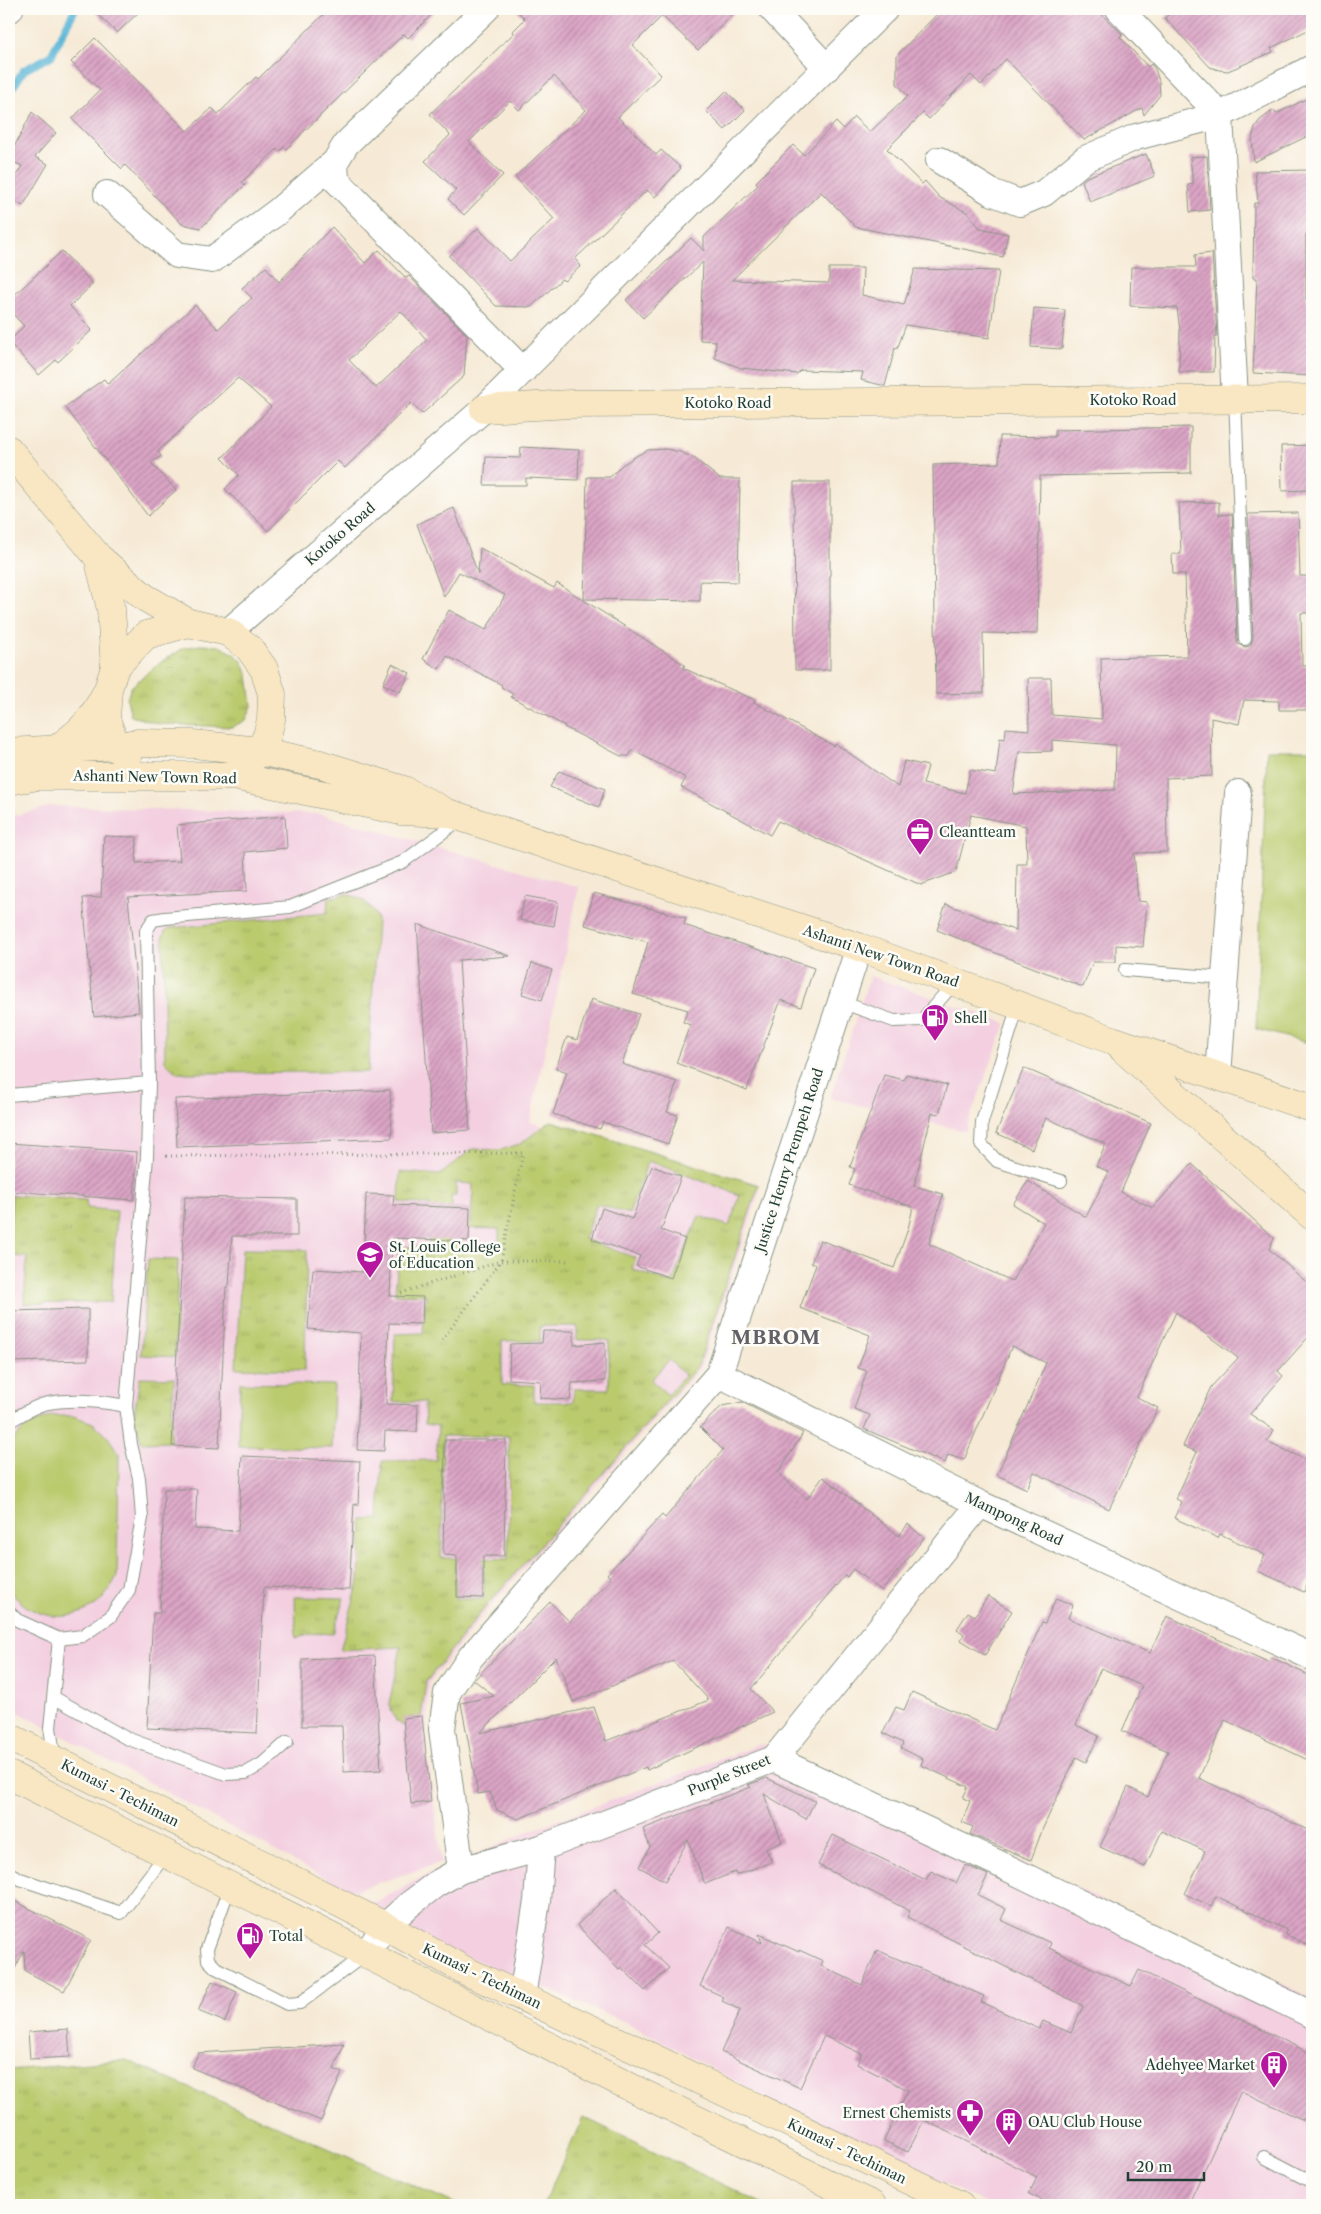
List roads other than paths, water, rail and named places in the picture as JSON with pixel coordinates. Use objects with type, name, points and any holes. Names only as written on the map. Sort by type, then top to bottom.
[{"type":"street","points":[[107,194],[177,255],[212,260],[278,212],[335,162],[346,144],[486,9]]},
{"type":"street","points":[[772,9],[826,68]]},
{"type":"street","points":[[484,410],[885,9]]},
{"type":"street","points":[[1119,9],[1220,115],[1235,399]]},
{"type":"street","points":[[939,160],[991,192],[1020,203],[1044,193],[1085,159],[1136,137],[1220,115],[1312,68]]},
{"type":"street","points":[[335,162],[336,180],[523,370]]},
{"type":"street","name":"Kotoko Road","points":[[228,632],[484,410],[570,404],[1312,399]]},
{"type":"street","points":[[9,450],[98,557],[144,597],[189,623],[228,632],[249,648],[264,669],[272,694],[271,720],[267,736],[259,751],[248,765],[234,776]]},
{"type":"street","points":[[98,557],[111,609],[111,678],[106,718],[116,746],[143,776]]},
{"type":"street","points":[[58,748],[78,734],[96,714],[111,678],[146,635],[189,623]]},
{"type":"street","points":[[271,720],[320,764]]},
{"type":"street","name":"Ashanti New Town Road","points":[[9,752],[116,746],[137,743],[193,744],[259,751],[320,764],[404,790],[456,815],[859,947],[1112,1040],[1312,1108]]},
{"type":"street","name":"Ashanti New Town Road","points":[[9,781],[38,776],[234,776],[401,811],[456,815]]},
{"type":"street","points":[[1218,1076],[1238,793]]},
{"type":"street","name":"Justice Henry Prempeh Road","points":[[719,1374],[859,947]]},
{"type":"street","points":[[1112,1040],[1312,1216]]},
{"type":"street","points":[[461,1870],[442,1729],[447,1693],[470,1658],[719,1374]]},
{"type":"street","name":"Mampong Road","points":[[719,1374],[980,1504],[1312,1656]]},
{"type":"street","name":"Purple Street","points":[[366,1954],[385,1926],[436,1884],[461,1870],[541,1848],[774,1759],[980,1504]]},
{"type":"street","name":"Kumasi - Techiman","points":[[9,1737],[385,1926],[466,1970],[642,2052],[960,2205]]},
{"type":"street","points":[[774,1759],[976,1853],[1312,2015]]},
{"type":"street","points":[[9,1774],[626,2085],[872,2205]]},
{"type":"street","points":[[522,1997],[537,1901],[541,1848]]},
{"type":"lane","points":[[1235,399],[1245,638]]},
{"type":"lane","points":[[9,1612],[18,1620],[59,1639],[82,1636],[110,1617],[129,1590],[142,1518],[139,1478],[131,1444],[126,1406],[147,1156],[149,1083],[146,931],[153,920],[290,906],[404,862],[456,815]]},
{"type":"lane","points":[[1125,970],[1225,978]]},
{"type":"lane","points":[[841,1002],[894,1021],[922,1020],[955,982]]},
{"type":"lane","points":[[1018,1006],[982,1122],[981,1144],[997,1160],[1061,1181]]},
{"type":"lane","points":[[9,1095],[149,1083]]},
{"type":"lane","points":[[9,1421],[43,1404],[80,1401],[126,1406]]},
{"type":"lane","points":[[55,1759],[50,1728],[59,1639]]},
{"type":"lane","points":[[53,1697],[126,1738],[226,1774],[246,1773],[262,1764],[287,1742]]},
{"type":"lane","points":[[9,1872],[20,1879],[121,1913],[166,1854]]},
{"type":"lane","points":[[230,1886],[207,1949],[208,1960],[216,1968],[287,2004],[300,2003],[366,1954]]},
{"type":"lane","points":[[1264,2156],[1312,2182]]},
{"type":"waterway","points":[[9,93],[24,70],[51,56],[75,9]]},
{"type":"place","name":"Cleantteam","points":[[920,856]]},
{"type":"place","name":"Shell","points":[[935,1042]]},
{"type":"place","name":"St. Louis College of Education","points":[[370,1279]]},
{"type":"place","name":"Total","points":[[250,1960]]},
{"type":"place","name":"Adehyee Market","points":[[1274,2089]]},
{"type":"place","name":"Ernest Chemists","points":[[970,2137]]},
{"type":"place","name":"OAU Club House","points":[[1009,2146]]},
{"type":"district","name":"MBROM","points":[[776,1337]]}]
